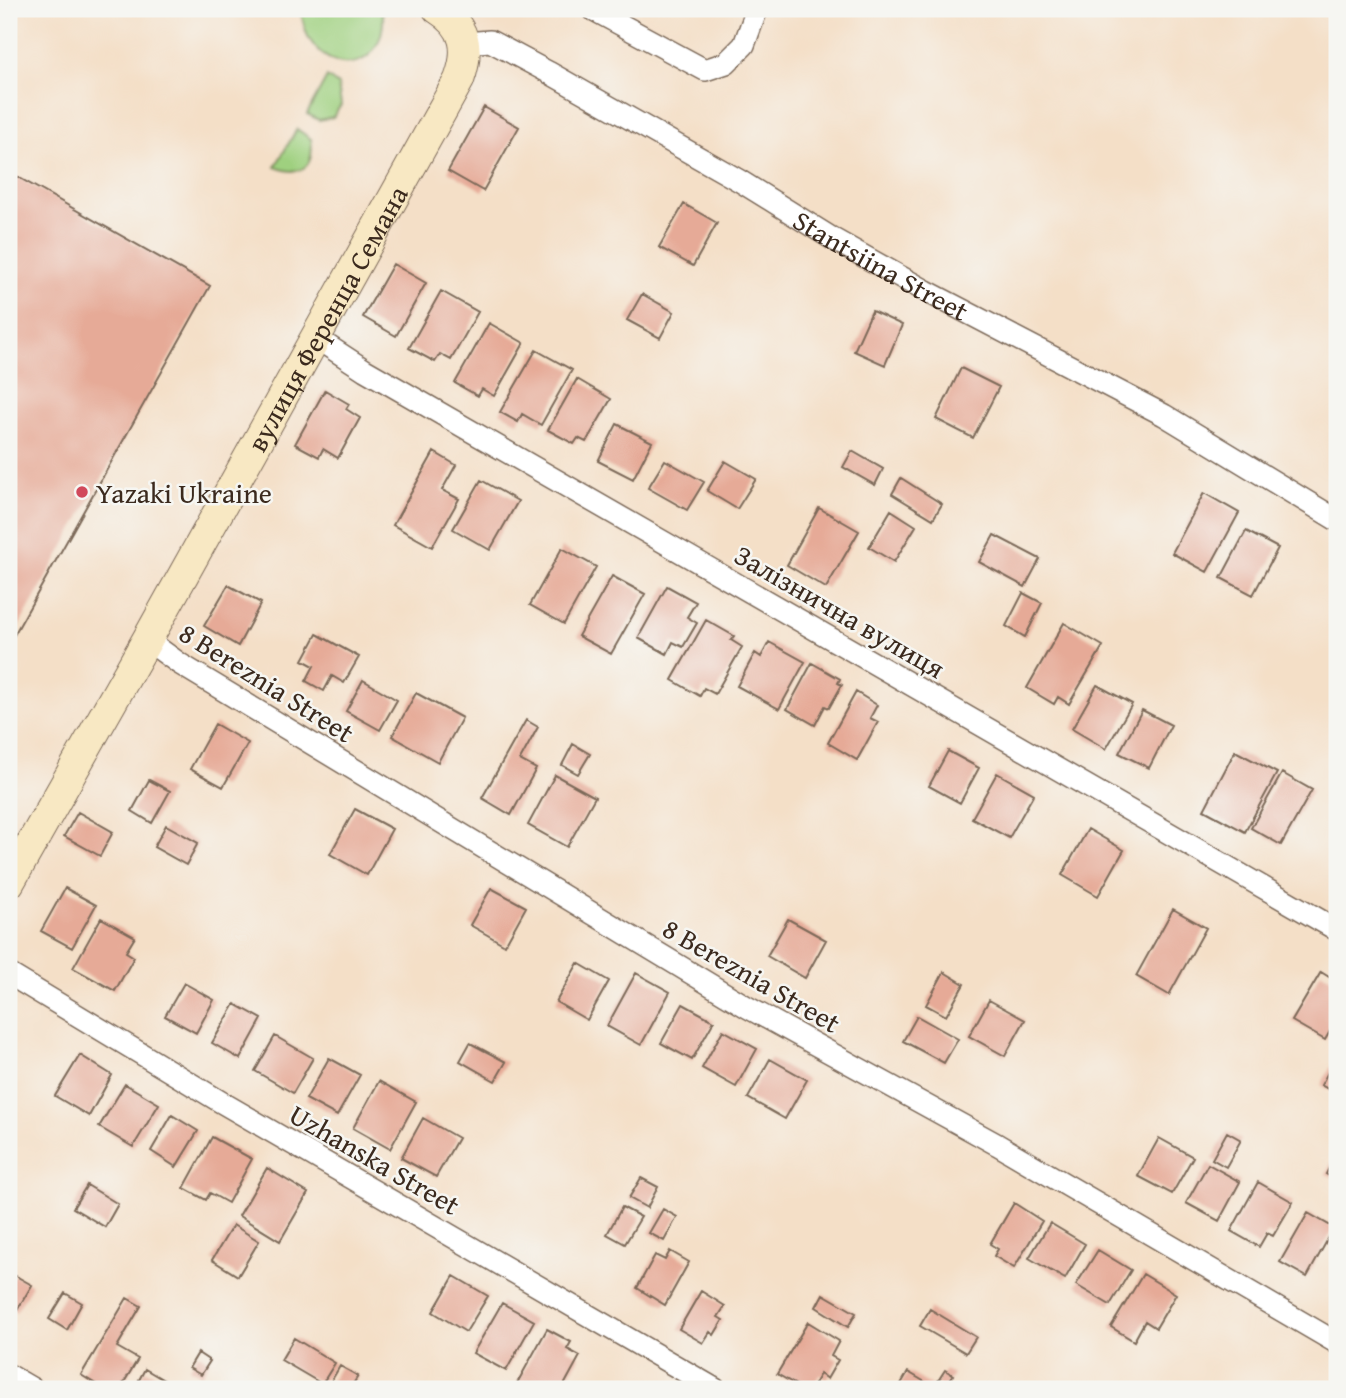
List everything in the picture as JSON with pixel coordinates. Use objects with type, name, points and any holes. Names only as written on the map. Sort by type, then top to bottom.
[{"type":"street","points":[[438,9],[456,23],[465,43]]},
{"type":"street","points":[[592,9],[705,70],[726,63],[744,45],[757,9]]},
{"type":"street","name":"Stantsiina Street","points":[[465,43],[490,41],[548,72],[740,181],[914,285],[1164,415],[1337,520]]},
{"type":"street","name":"вулиця Ференца Семана","points":[[9,883],[459,80],[464,65],[465,43]]},
{"type":"street","name":"Залізнична вулиця","points":[[316,338],[365,370],[1337,930]]},
{"type":"street","name":"8 Bereznia Street","points":[[147,640],[180,664],[747,1007],[998,1145],[1337,1343]]},
{"type":"street","name":"Uzhanska Street","points":[[9,974],[221,1102],[715,1389]]},
{"type":"street","points":[[9,1375],[33,1389]]},
{"type":"green space","points":[[300,9],[381,9],[381,35],[368,56],[348,63],[338,62],[327,58],[310,40]]},
{"type":"green space","points":[[327,77],[338,85],[341,105],[333,117],[319,120],[307,114]]},
{"type":"green space","points":[[297,129],[311,139],[311,157],[308,163],[304,168],[292,171],[275,167]]},
{"type":"building","points":[[484,107],[519,127],[483,191],[448,171]]},
{"type":"building","points":[[9,172],[210,286],[9,644]]},
{"type":"building","points":[[684,204],[717,223],[693,266],[659,247]]},
{"type":"building","points":[[393,264],[426,283],[396,336],[363,317]]},
{"type":"building","points":[[441,291],[478,312],[451,360],[440,354],[435,362],[409,348]]},
{"type":"building","points":[[642,294],[674,312],[660,338],[627,320]]},
{"type":"building","points":[[872,311],[902,325],[885,365],[854,351]]},
{"type":"building","points":[[489,323],[524,343],[494,396],[482,389],[478,396],[455,383]]},
{"type":"building","points":[[536,350],[572,370],[541,425],[522,414],[518,422],[500,412]]},
{"type":"building","points":[[961,368],[999,387],[973,438],[936,419]]},
{"type":"building","points":[[577,379],[611,399],[586,442],[578,438],[574,444],[548,430]]},
{"type":"building","points":[[325,390],[349,404],[346,409],[360,418],[338,458],[323,449],[319,457],[295,444]]},
{"type":"building","points":[[617,424],[652,442],[633,479],[598,461]]},
{"type":"building","points":[[852,451],[883,469],[875,485],[843,467]]},
{"type":"building","points":[[434,452],[456,465],[442,490],[459,499],[432,547],[393,525]]},
{"type":"building","points":[[665,460],[704,482],[687,510],[648,488]]},
{"type":"building","points":[[725,461],[756,479],[737,509],[707,491]]},
{"type":"building","points":[[901,478],[942,504],[933,519],[892,494]]},
{"type":"building","points":[[481,480],[518,501],[490,550],[453,529]]},
{"type":"building","points":[[1204,493],[1239,513],[1207,572],[1172,553]]},
{"type":"building","points":[[819,508],[859,531],[826,588],[787,565]]},
{"type":"building","points":[[891,510],[916,526],[894,562],[869,547]]},
{"type":"building","points":[[1246,531],[1278,548],[1253,595],[1221,578]]},
{"type":"building","points":[[994,535],[1040,559],[1025,587],[979,562]]},
{"type":"building","points":[[562,548],[596,567],[564,624],[530,605]]},
{"type":"building","points":[[612,576],[645,594],[611,654],[578,636]]},
{"type":"building","points":[[228,585],[261,603],[238,646],[204,626]]},
{"type":"building","points":[[667,586],[696,602],[687,617],[697,623],[683,647],[673,642],[667,654],[638,638]]},
{"type":"building","points":[[1023,593],[1042,603],[1025,637],[1006,626]]},
{"type":"building","points":[[706,620],[734,636],[731,640],[742,647],[715,694],[704,688],[700,696],[672,680]]},
{"type":"building","points":[[1064,623],[1103,646],[1069,704],[1058,697],[1054,704],[1027,688]]},
{"type":"building","points":[[317,634],[359,657],[344,683],[332,676],[324,691],[306,681],[314,666],[303,660]]},
{"type":"building","points":[[769,642],[805,662],[779,709],[737,686],[755,653],[761,657]]},
{"type":"building","points":[[812,663],[840,679],[838,683],[842,685],[829,708],[825,706],[815,725],[787,709]]},
{"type":"building","points":[[363,680],[397,700],[380,730],[346,711]]},
{"type":"building","points":[[1097,685],[1132,704],[1106,749],[1072,729]]},
{"type":"building","points":[[856,692],[877,705],[870,718],[878,722],[857,760],[828,743]]},
{"type":"building","points":[[416,693],[462,718],[438,762],[392,736]]},
{"type":"building","points":[[1142,710],[1171,725],[1149,768],[1119,753]]},
{"type":"building","points":[[526,720],[538,727],[520,760],[536,769],[511,815],[482,798]]},
{"type":"building","points":[[215,724],[248,743],[223,787],[190,769]]},
{"type":"building","points":[[573,744],[590,754],[578,774],[562,765]]},
{"type":"building","points":[[948,751],[979,768],[960,803],[929,786]]},
{"type":"building","points":[[1235,751],[1277,773],[1245,832],[1204,810]]},
{"type":"building","points":[[997,773],[1034,794],[1009,838],[972,818]]},
{"type":"building","points":[[1282,773],[1312,790],[1281,845],[1251,828]]},
{"type":"building","points":[[555,775],[595,797],[567,847],[528,825]]},
{"type":"building","points":[[149,780],[170,791],[152,823],[132,811]]},
{"type":"building","points":[[355,809],[392,829],[367,875],[330,854]]},
{"type":"building","points":[[78,812],[113,832],[100,856],[64,836]]},
{"type":"building","points":[[166,825],[198,843],[186,865],[154,847]]},
{"type":"building","points":[[1088,829],[1124,850],[1098,896],[1062,875]]},
{"type":"building","points":[[65,888],[96,905],[72,948],[41,931]]},
{"type":"building","points":[[491,888],[526,907],[505,945],[470,925]]},
{"type":"building","points":[[1173,909],[1206,928],[1169,995],[1136,976]]},
{"type":"building","points":[[101,918],[135,937],[126,952],[134,957],[115,991],[73,968]]},
{"type":"building","points":[[788,919],[826,940],[805,978],[767,956]]},
{"type":"building","points":[[578,963],[609,981],[587,1020],[556,1002]]},
{"type":"building","points":[[944,972],[964,984],[946,1016],[926,1005]]},
{"type":"building","points":[[1321,972],[1337,982],[1337,1019],[1325,1040],[1292,1021]]},
{"type":"building","points":[[636,973],[670,992],[641,1045],[607,1026]]},
{"type":"building","points":[[184,983],[214,1000],[196,1033],[165,1016]]},
{"type":"building","points":[[989,1000],[1025,1020],[1005,1056],[969,1036]]},
{"type":"building","points":[[235,1004],[262,1019],[240,1059],[212,1043]]},
{"type":"building","points":[[683,1004],[714,1021],[692,1060],[661,1043]]},
{"type":"building","points":[[917,1016],[958,1039],[944,1063],[903,1041]]},
{"type":"building","points":[[723,1030],[757,1049],[736,1087],[702,1068]]},
{"type":"building","points":[[275,1036],[313,1058],[293,1093],[255,1071]]},
{"type":"building","points":[[470,1043],[506,1062],[495,1081],[460,1061]]},
{"type":"building","points":[[80,1055],[112,1075],[89,1116],[55,1096]]},
{"type":"building","points":[[1337,1056],[1337,1094],[1321,1085]]},
{"type":"building","points":[[329,1058],[360,1075],[337,1116],[306,1099]]},
{"type":"building","points":[[770,1059],[807,1080],[785,1119],[748,1098]]},
{"type":"building","points":[[379,1081],[416,1102],[390,1149],[353,1128]]},
{"type":"building","points":[[125,1084],[159,1104],[133,1147],[99,1127]]},
{"type":"building","points":[[172,1115],[198,1131],[176,1167],[151,1151]]},
{"type":"building","points":[[423,1118],[458,1138],[436,1177],[401,1158]]},
{"type":"building","points":[[1227,1132],[1241,1140],[1226,1167],[1212,1159]]},
{"type":"building","points":[[212,1137],[252,1159],[228,1203],[210,1193],[206,1200],[184,1188]]},
{"type":"building","points":[[1159,1138],[1193,1157],[1172,1194],[1138,1176]]},
{"type":"building","points":[[1337,1153],[1337,1180],[1326,1174]]},
{"type":"building","points":[[1208,1164],[1240,1182],[1219,1221],[1186,1203]]},
{"type":"building","points":[[267,1168],[308,1193],[280,1241],[239,1216]]},
{"type":"building","points":[[641,1178],[658,1187],[647,1208],[629,1198]]},
{"type":"building","points":[[1258,1182],[1293,1202],[1273,1236],[1267,1233],[1259,1247],[1231,1231]]},
{"type":"building","points":[[87,1185],[118,1204],[105,1227],[73,1208]]},
{"type":"building","points":[[1014,1203],[1042,1221],[1014,1268],[994,1256],[998,1249],[990,1244]]},
{"type":"building","points":[[622,1207],[641,1217],[625,1244],[607,1234]]},
{"type":"building","points":[[663,1209],[677,1217],[664,1241],[649,1233]]},
{"type":"building","points":[[1308,1213],[1334,1228],[1307,1277],[1280,1262]]},
{"type":"building","points":[[1050,1223],[1085,1244],[1065,1279],[1029,1258]]},
{"type":"building","points":[[233,1225],[259,1241],[238,1276],[212,1260]]},
{"type":"building","points":[[1098,1250],[1131,1270],[1110,1305],[1076,1285]]},
{"type":"building","points":[[670,1251],[689,1262],[665,1305],[637,1288],[655,1255],[665,1260]]},
{"type":"building","points":[[1143,1274],[1176,1294],[1156,1328],[1145,1321],[1134,1341],[1111,1327]]},
{"type":"building","points":[[14,1275],[32,1285],[16,1312],[9,1307],[9,1285]]},
{"type":"building","points":[[454,1276],[488,1296],[466,1332],[433,1312]]},
{"type":"building","points":[[701,1291],[725,1306],[718,1317],[723,1320],[714,1335],[710,1332],[703,1343],[679,1329]]},
{"type":"building","points":[[65,1293],[82,1303],[67,1330],[49,1319]]},
{"type":"building","points":[[823,1294],[856,1313],[848,1327],[816,1307]]},
{"type":"building","points":[[127,1298],[141,1306],[117,1347],[138,1359],[120,1389],[104,1389],[81,1375]]},
{"type":"building","points":[[502,1303],[534,1321],[506,1371],[473,1353]]},
{"type":"building","points":[[930,1309],[976,1337],[966,1353],[920,1326]]},
{"type":"building","points":[[808,1322],[839,1341],[831,1356],[838,1360],[827,1379],[820,1374],[811,1389],[803,1389],[777,1374]]},
{"type":"building","points":[[547,1329],[571,1342],[567,1349],[580,1356],[562,1389],[523,1389],[516,1385]]},
{"type":"building","points":[[294,1338],[335,1363],[322,1384],[281,1360]]},
{"type":"building","points":[[198,1353],[210,1361],[201,1375],[189,1368]]},
{"type":"building","points":[[340,1366],[358,1376],[350,1389],[341,1389],[330,1383]]},
{"type":"building","points":[[145,1369],[179,1389],[134,1389]]},
{"type":"building","points":[[945,1370],[953,1375],[944,1389],[936,1384]]},
{"type":"building","points":[[908,1372],[937,1389],[898,1389]]},
{"type":"place","name":"Yazaki Ukraine","points":[[82,492]]}]
